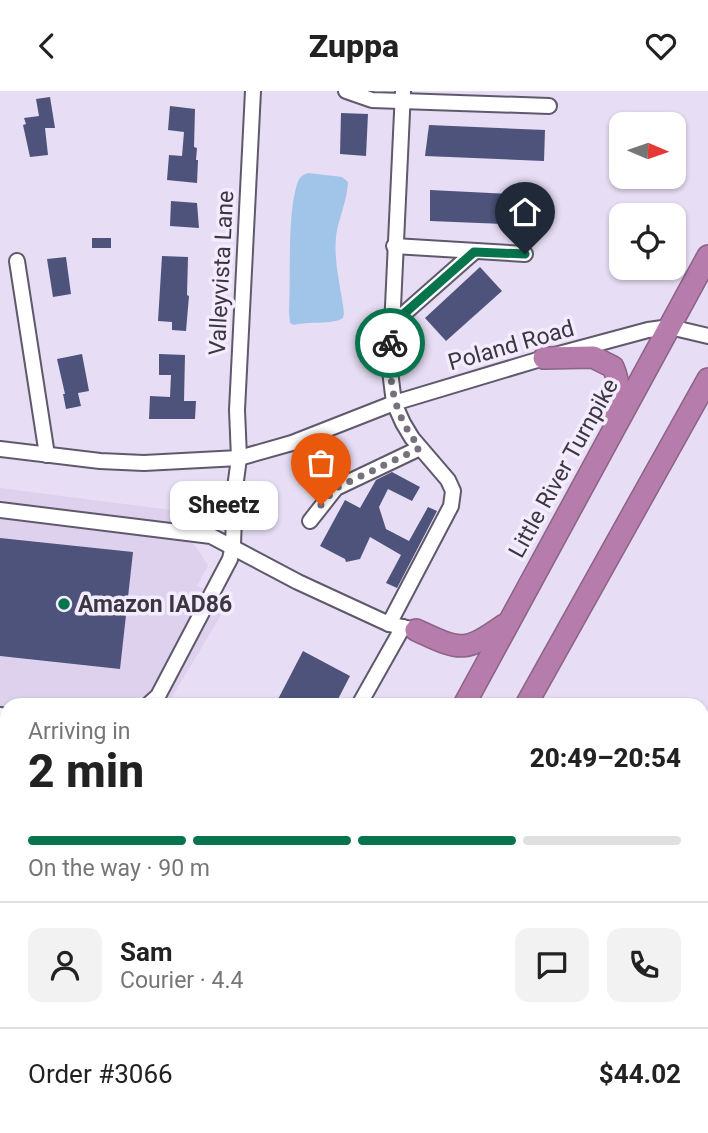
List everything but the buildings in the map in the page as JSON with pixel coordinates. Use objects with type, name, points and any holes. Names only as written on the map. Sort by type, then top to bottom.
[{"type":"highway","name":"Little River Turnpike","points":[[468,698],[708,256]]},
{"type":"highway","points":[[544,358],[593,357],[613,367],[619,382],[618,401],[597,462]]},
{"type":"highway","points":[[530,698],[708,379]]},
{"type":"highway","points":[[410,628],[453,646],[464,647],[483,640],[509,622]]},
{"type":"street","name":"Valleyvista Lane","points":[[156,698],[230,559],[233,545],[239,458],[237,410],[240,325],[253,91]]},
{"type":"street","points":[[346,91],[364,99],[403,96],[549,106]]},
{"type":"street","points":[[388,624],[452,506],[453,491],[448,480],[420,448],[403,423],[394,403],[390,371],[390,326],[403,96]]},
{"type":"street","points":[[394,246],[525,254]]},
{"type":"street","points":[[390,326],[474,252]]},
{"type":"street","points":[[17,261],[47,455]]},
{"type":"street","name":"Poland Road","points":[[0,449],[144,463],[239,458],[292,443],[394,403],[648,330],[670,327],[708,336]]},
{"type":"street","points":[[310,521],[336,488],[420,448]]},
{"type":"street","points":[[0,510],[211,536],[233,545],[298,582],[388,624],[410,628],[364,698]]},
{"type":"street","points":[[234,511],[253,511]]},
{"type":"shaded area","points":[[0,488],[202,514],[201,526],[193,525],[191,540],[208,565],[197,586],[230,600],[171,698],[0,698]]},
{"type":"water","points":[[308,173],[342,177],[348,182],[336,240],[336,261],[344,313],[343,318],[338,320],[294,325],[290,323],[289,311],[292,213],[298,182]]},
{"type":"way so far","points":[[321,505],[336,488],[420,448],[403,423],[394,403],[390,343]]},
{"type":"place","name":"Sheetz","points":[[321,505]]},
{"type":"place","name":"Amazon IAD86","points":[[64,604]]},
{"type":"route","points":[[390,343],[390,326],[474,252],[525,254]]}]
